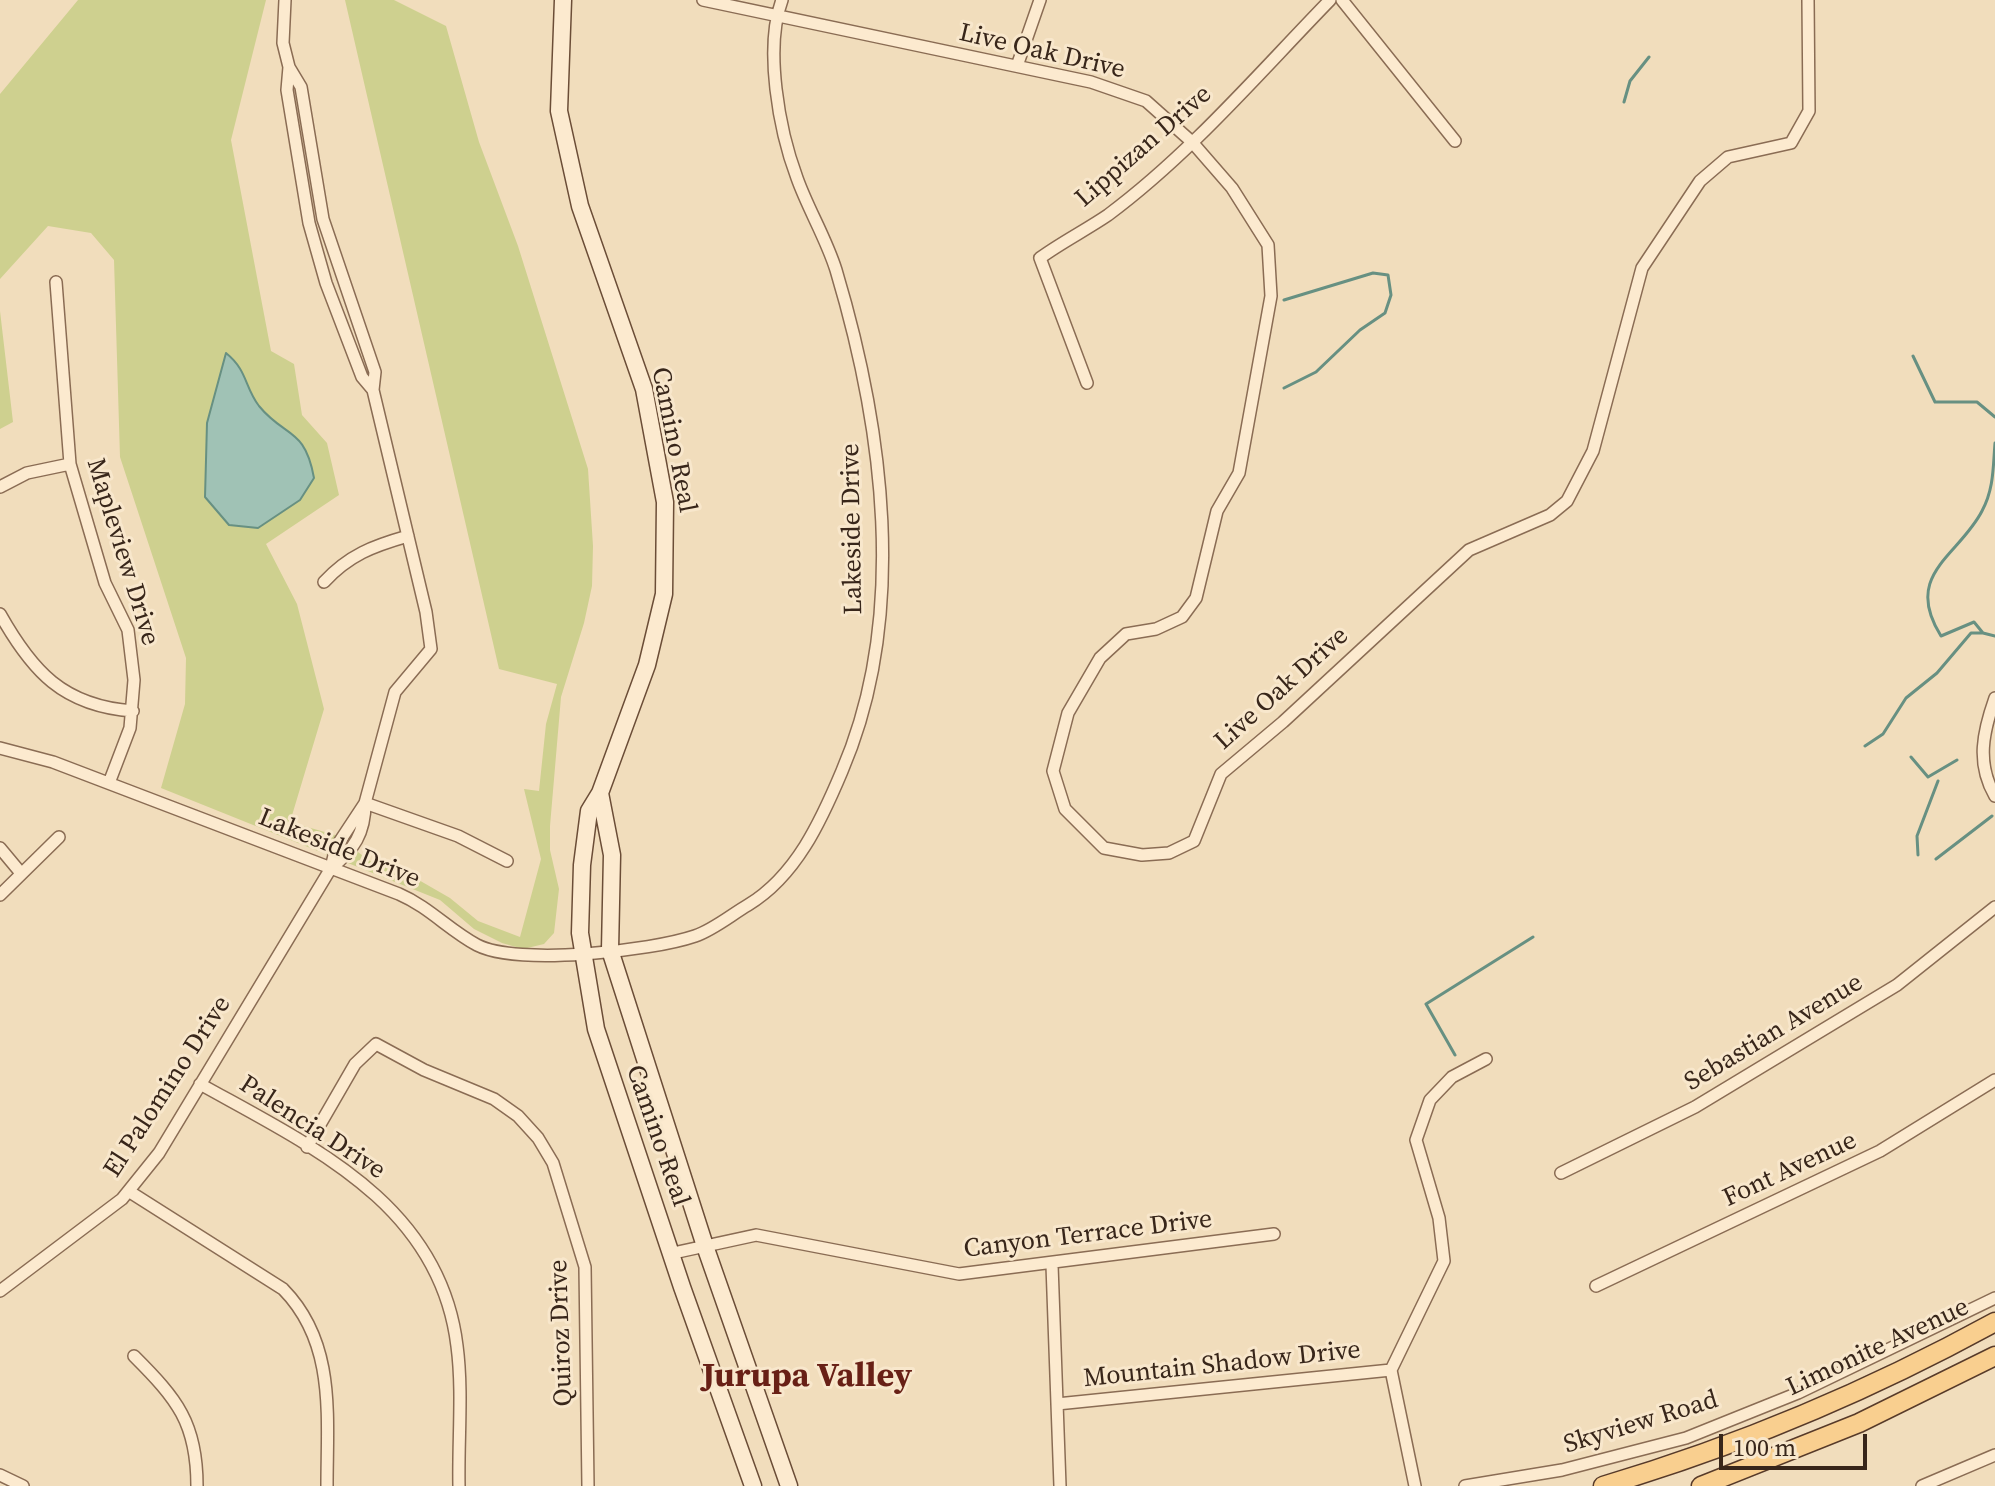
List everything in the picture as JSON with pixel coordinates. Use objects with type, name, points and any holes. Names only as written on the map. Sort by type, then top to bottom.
[{"type":"main road","name":"Camino Real","points":[[563,0],[559,111],[580,206],[644,389],[665,502],[664,594],[647,665],[600,793],[589,811],[582,865],[581,953],[596,1029],[753,1486]]},
{"type":"main road","name":"Camino Real","points":[[600,793],[612,855],[610,950],[705,1246],[789,1486]]},
{"type":"main road","name":"Limonite Avenue","points":[[1603,1486],[1705,1452],[1826,1404],[1899,1372],[1995,1322]]},
{"type":"main road","points":[[1701,1486],[1859,1423],[1995,1356]]},
{"type":"street","name":"El Palomino Drive","points":[[285,0],[283,43],[289,67],[301,87],[323,219],[340,277],[375,372],[373,390],[431,649],[395,692],[360,833],[350,853],[331,868]]},
{"type":"street","name":"Live Oak Drive","points":[[703,0],[1091,82],[1146,101],[1192,142],[1232,188],[1268,245],[1271,296],[1239,473],[1217,511],[1196,598],[1182,617],[1156,629],[1126,634],[1100,658],[1068,713],[1053,771],[1065,809],[1104,848],[1142,855],[1169,853],[1194,841],[1221,774],[1283,722],[1469,550],[1550,515],[1567,501],[1593,451],[1642,268],[1700,181],[1728,157],[1791,143],[1809,111],[1808,0]]},
{"type":"street","name":"Lakeside Drive","points":[[0,748],[40,757],[419,903],[478,946],[498,953],[544,958],[697,936],[767,894],[816,832],[851,751],[875,653],[881,566],[875,435],[835,267],[796,175],[775,82],[776,17],[782,0]]},
{"type":"street","points":[[1017,66],[1040,0]]},
{"type":"street","name":"Lippizan Drive","points":[[1087,383],[1040,258],[1069,236],[1107,215],[1192,142],[1330,0]]},
{"type":"street","points":[[1342,0],[1455,141]]},
{"type":"street","name":"Mapleview Drive","points":[[56,282],[70,464],[105,583],[128,630],[134,680],[133,711],[109,783]]},
{"type":"street","points":[[0,487],[27,473],[70,464]]},
{"type":"street","points":[[324,582],[342,563],[367,548],[408,536]]},
{"type":"street","points":[[0,614],[25,657],[51,681],[85,700],[133,711]]},
{"type":"street","points":[[1995,698],[1984,733],[1982,759],[1995,796]]},
{"type":"street","name":"El Palomino Drive","points":[[0,1291],[130,1192],[159,1153],[331,868],[336,847],[365,803]]},
{"type":"street","points":[[365,803],[458,836],[507,861]]},
{"type":"street","points":[[347,827],[360,833]]},
{"type":"street","points":[[0,895],[59,837]]},
{"type":"street","points":[[0,848],[20,872]]},
{"type":"street","name":"Sebastian Avenue","points":[[1561,1173],[1695,1107],[1897,985],[1995,907]]},
{"type":"street","name":"Quiroz Drive","points":[[307,1147],[355,1064],[376,1044],[424,1070],[494,1099],[518,1116],[538,1138],[553,1163],[585,1267],[588,1486]]},
{"type":"street","points":[[1415,1486],[1391,1370],[1444,1261],[1439,1218],[1416,1140],[1430,1100],[1452,1077],[1486,1059]]},
{"type":"street","name":"Font Avenue","points":[[1596,1286],[1880,1151],[1995,1080]]},
{"type":"street","name":"Palencia Drive","points":[[200,1084],[366,1184],[418,1238],[440,1279],[457,1347],[459,1486]]},
{"type":"street","points":[[130,1192],[283,1289],[296,1302],[324,1359],[327,1486]]},
{"type":"street","name":"Canyon Terrace Drive","points":[[673,1253],[756,1235],[959,1274],[1052,1265],[1274,1234]]},
{"type":"street","points":[[1052,1265],[1060,1486]]},
{"type":"street","name":"Skyview Road","points":[[1465,1486],[1562,1470],[1686,1438],[1798,1393],[1995,1298]]},
{"type":"street","points":[[134,1356],[174,1396],[184,1414],[196,1449],[197,1486]]},
{"type":"street","name":"Mountain Shadow Drive","points":[[1057,1404],[1391,1370]]},
{"type":"street","points":[[1922,1486],[1995,1455]]},
{"type":"street","points":[[0,1475],[23,1486]]},
{"type":"green space","points":[[78,0],[266,0],[231,140],[271,351],[294,364],[302,415],[327,443],[339,495],[266,544],[297,604],[324,709],[290,822],[335,835],[370,861],[417,879],[450,898],[478,921],[520,937],[541,859],[524,789],[539,791],[546,724],[557,684],[499,669],[345,0],[394,0],[446,26],[479,142],[518,246],[588,469],[592,586],[561,697],[550,826],[550,850],[559,889],[554,933],[544,944],[523,949],[502,943],[474,929],[440,900],[161,788],[185,704],[186,658],[120,457],[114,260],[91,233],[48,226],[0,279],[0,94]]},
{"type":"green space","points":[[0,311],[13,422],[0,429]]},
{"type":"shaded area","points":[[226,353],[242,372],[259,406],[299,441],[314,478],[300,500],[258,528],[229,525],[205,497],[207,423]]},
{"type":"waterway","points":[[1624,102],[1630,81],[1649,57]]},
{"type":"waterway","points":[[1284,300],[1373,273],[1388,275],[1391,295],[1385,313],[1360,330],[1316,372],[1284,388]]},
{"type":"waterway","points":[[1913,356],[1935,402],[1977,402],[1995,417]]},
{"type":"waterway","points":[[1995,443],[1986,503],[1972,527],[1938,567],[1928,597],[1931,615],[1941,636],[1974,622],[1983,633],[1995,636]]},
{"type":"waterway","points":[[1865,746],[1883,734],[1906,698],[1937,673],[1971,633],[1982,633]]},
{"type":"waterway","points":[[1911,757],[1928,777],[1957,760]]},
{"type":"waterway","points":[[1918,855],[1917,836],[1938,781]]},
{"type":"waterway","points":[[1936,859],[1992,816]]},
{"type":"waterway","points":[[1455,1055],[1426,1004],[1533,937]]},
{"type":"district","name":"Jurupa Valley","points":[[807,1377]]}]
